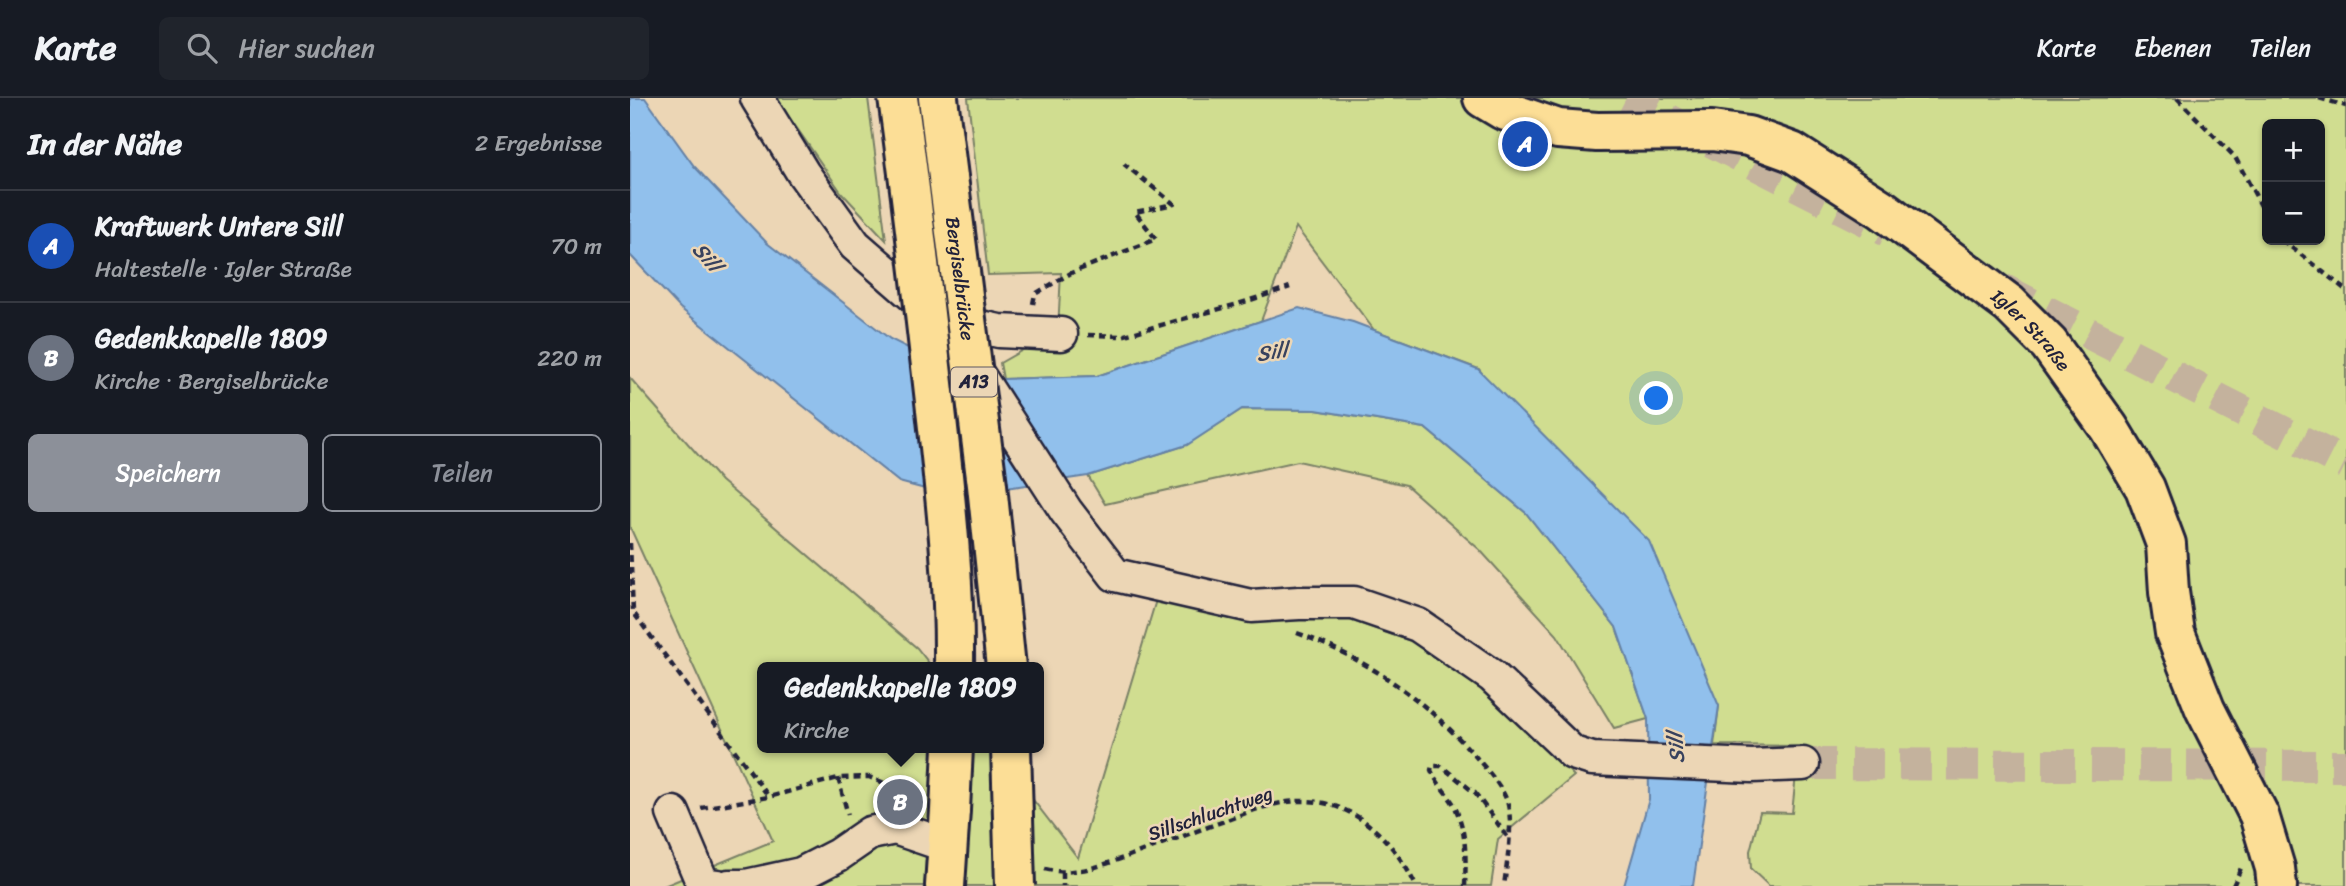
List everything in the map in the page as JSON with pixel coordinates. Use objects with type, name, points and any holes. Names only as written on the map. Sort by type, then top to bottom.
[{"type":"main road","name":"Bergiselbrücke","points":[[898,98],[918,249],[944,487],[952,572],[954,662]]},
{"type":"main road","name":"Bergiselbrücke","points":[[938,98],[987,485],[1005,662]]},
{"type":"main road","name":"Igler Straße","points":[[1483,98],[1503,110],[1558,129],[1597,132],[1712,131],[1748,136],[1792,152],[1883,209],[2009,304],[2049,344],[2109,428],[2145,488],[2165,544],[2175,634],[2205,709],[2259,815],[2275,868],[2277,886]]},
{"type":"main road","points":[[945,886],[953,753]]},
{"type":"main road","points":[[1011,753],[1015,886]]},
{"type":"lane","points":[[757,98],[803,173],[855,245],[939,318],[1066,511],[1115,575],[1251,606],[1354,603],[1418,625],[1492,676],[1573,753],[1592,759],[1752,766],[1803,764]]},
{"type":"lane","points":[[939,318],[999,331],[1061,334]]},
{"type":"lane","points":[[673,813],[713,886],[746,886],[801,874],[838,855],[870,833],[895,828],[949,828]]},
{"type":"path","points":[[2177,98],[2235,157],[2262,208]]},
{"type":"path","points":[[2319,98],[2346,106]]},
{"type":"path","points":[[1035,294],[1071,273],[1156,239],[1135,212],[1174,204],[1124,164]]},
{"type":"path","points":[[2288,245],[2346,290]]},
{"type":"path","points":[[1061,334],[1121,336],[1290,287]]},
{"type":"path","points":[[630,543],[633,612],[769,797],[673,813]]},
{"type":"path","points":[[1251,606],[1275,625],[1335,647],[1374,668],[1449,728],[1490,774],[1507,801],[1510,840],[1504,886]]},
{"type":"path","points":[[1465,886],[1467,850],[1460,818],[1434,776],[1432,766],[1441,766],[1475,793],[1510,840]]},
{"type":"path","name":"Sillschluchtweg","points":[[1063,886],[1063,872],[1079,871],[1112,862],[1247,813],[1285,802],[1305,801],[1328,804],[1352,813],[1378,831],[1394,847],[1416,886]]},
{"type":"green space","points":[[776,98],[868,98],[886,240],[841,192]]},
{"type":"green space","points":[[968,98],[2346,98],[2346,886],[1769,886],[1751,869],[1750,851],[1760,812],[1792,813],[1799,746],[1714,745],[1719,706],[1479,369],[1374,330],[1296,227],[1261,321],[1097,376],[1003,379],[1000,363],[1058,330],[1061,273],[988,275]]},
{"type":"green space","points":[[630,378],[721,481],[917,648],[928,662],[757,662],[757,753],[997,753],[1078,858],[1156,600],[1341,617],[1425,646],[1496,695],[1574,776],[1498,839],[1491,886],[664,886],[773,841],[630,527]]},
{"type":"green space","points":[[1242,409],[1316,410],[1425,428],[1526,513],[1616,627],[1648,719],[1614,728],[1557,635],[1480,550],[1406,485],[1298,461],[1105,504],[1088,476],[1186,445]]},
{"type":"water","name":"Sill","points":[[630,98],[645,98],[694,166],[767,243],[890,339],[948,368],[1003,379],[1097,376],[1299,308],[1353,322],[1478,369],[1649,541],[1719,706],[1693,886],[1624,886],[1649,799],[1648,719],[1616,627],[1526,513],[1425,428],[1316,410],[1242,409],[1187,445],[1088,476],[951,496],[899,482],[680,308],[630,255]]},
{"type":"building","points":[[897,796],[906,798],[904,809],[894,807]]},
{"type":"tunnel","points":[[1626,98],[1887,231]]},
{"type":"tunnel","points":[[2002,289],[2346,464]]},
{"type":"tunnel","points":[[1803,764],[2346,766]]},
{"type":"place","name":"Kraftwerk Untere Sill","points":[[1525,144]]},
{"type":"place","name":"Gedenkkapelle 1809","points":[[900,802]]}]
